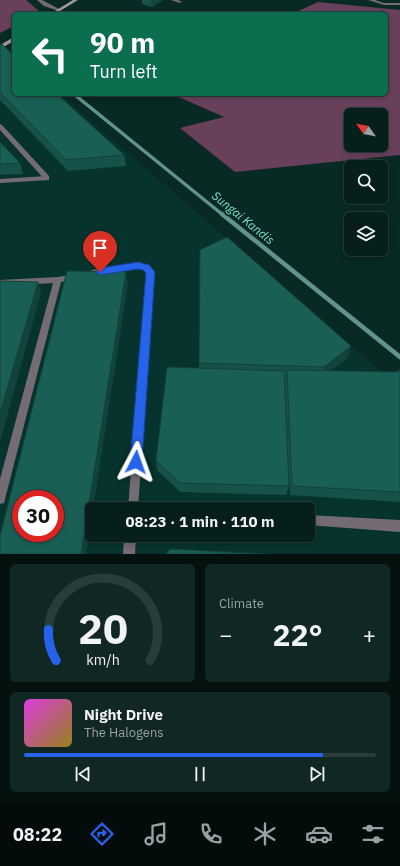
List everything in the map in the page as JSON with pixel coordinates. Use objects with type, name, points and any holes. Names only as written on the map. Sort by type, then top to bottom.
[{"type":"main road","points":[[56,12],[76,0]]},
{"type":"main road","points":[[0,48],[12,40]]},
{"type":"street","points":[[173,0],[180,2]]},
{"type":"street","points":[[370,0],[384,4],[400,4]]},
{"type":"street","points":[[41,1],[46,5],[59,10]]},
{"type":"street","points":[[0,126],[3,133],[47,178],[0,181]]},
{"type":"street","points":[[0,284],[58,280],[129,266],[146,267],[150,272],[134,502]]},
{"type":"street","points":[[0,499],[58,280]]},
{"type":"street","points":[[315,520],[400,526]]},
{"type":"street","points":[[129,554],[130,542]]},
{"type":"shaded area","points":[[0,0],[26,0],[40,12],[12,12],[12,27],[0,33]]},
{"type":"shaded area","points":[[318,2],[400,10],[400,155],[235,172],[180,128],[224,117],[177,96],[388,96],[388,12],[296,12]]},
{"type":"shaded area","points":[[10,51],[12,52],[12,96],[62,96],[400,388],[400,554],[0,554],[0,56]]},
{"type":"building","points":[[2,44],[12,54],[12,96],[59,96],[124,155],[66,160],[0,92],[0,45]]},
{"type":"building","points":[[0,142],[20,163],[0,164]]},
{"type":"building","points":[[227,237],[351,346],[324,367],[199,363],[200,250]]},
{"type":"building","points":[[67,271],[126,272],[89,502],[85,502],[85,529],[81,554],[0,554],[0,536]]},
{"type":"building","points":[[0,281],[38,282],[0,413]]},
{"type":"building","points":[[167,367],[284,371],[289,486],[180,483],[156,461]]},
{"type":"building","points":[[287,370],[396,372],[400,370],[400,492],[292,486]]},
{"type":"building","points":[[170,549],[267,554],[166,554]]},
{"type":"waterway","name":"Sungai Kandis","points":[[76,96],[223,215]]},
{"type":"waterway","name":"Sungai Kandis","points":[[222,214],[400,357]]},
{"type":"route","points":[[100,272],[129,266],[138,266],[146,267],[150,272],[136,462]]}]
